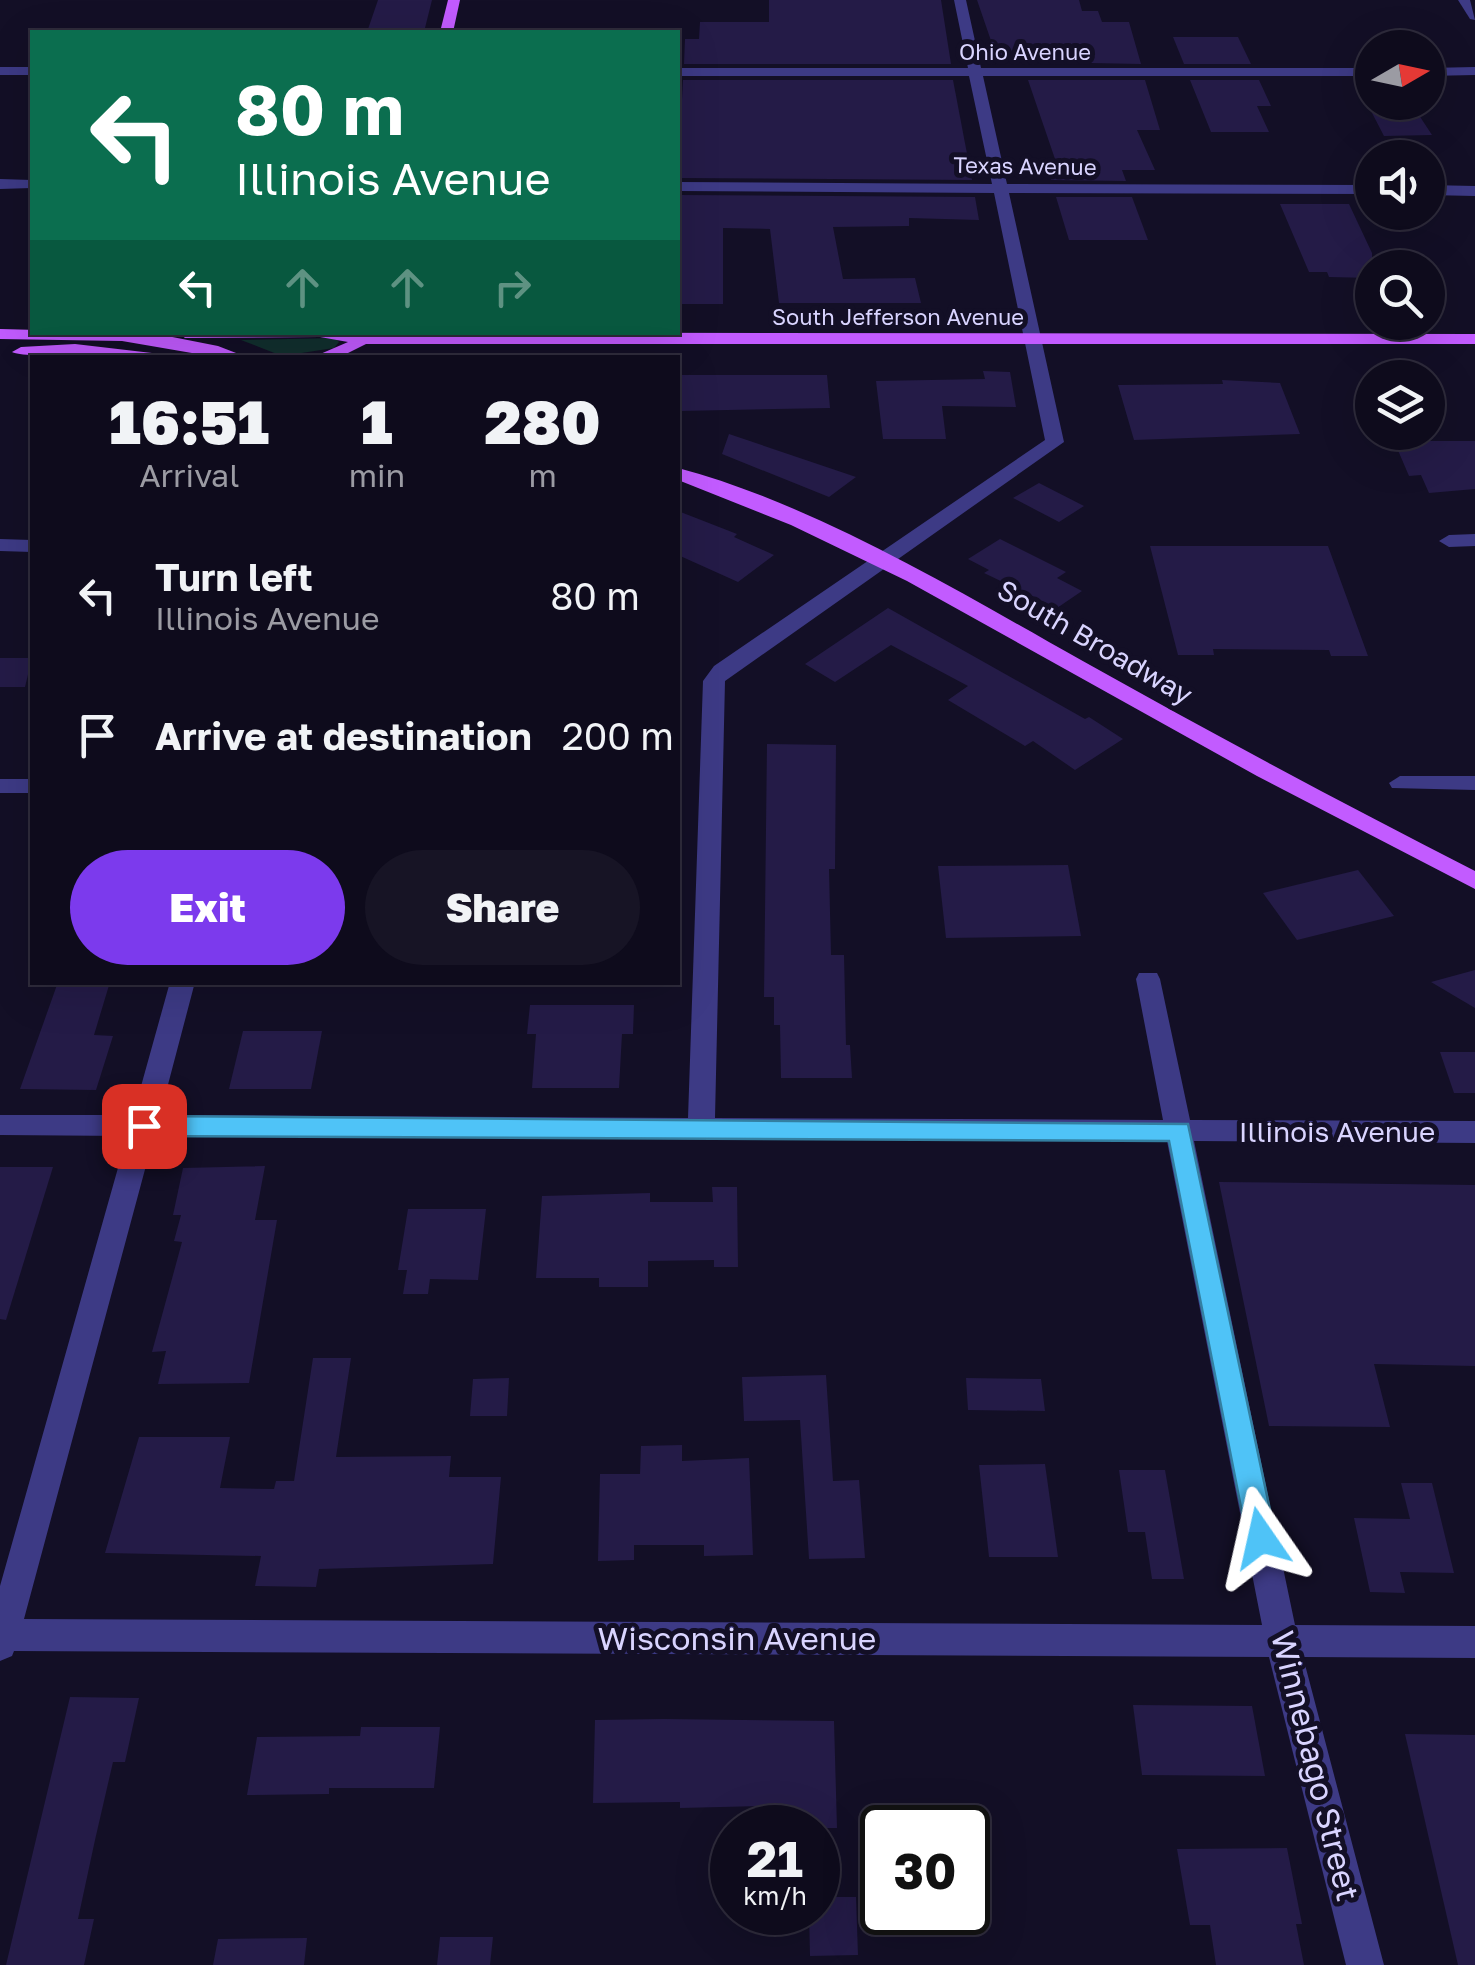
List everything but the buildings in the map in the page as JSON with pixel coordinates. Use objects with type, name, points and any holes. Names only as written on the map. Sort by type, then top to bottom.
[{"type":"main road","points":[[446,30],[454,0]]},
{"type":"main road","points":[[0,334],[30,334]]},
{"type":"main road","points":[[113,335],[229,355]]},
{"type":"main road","name":"South Jefferson Avenue","points":[[331,335],[361,343],[1475,340]]},
{"type":"main road","points":[[328,355],[361,343]]},
{"type":"main road","points":[[21,352],[75,349],[126,355]]},
{"type":"main road","points":[[0,350],[39,355]]},
{"type":"main road","name":"South Broadway","points":[[680,475],[759,504],[883,561],[990,616],[1296,788],[1475,881]]},
{"type":"street","points":[[701,1129],[714,681],[720,671],[1055,442],[960,0]]},
{"type":"street","points":[[1464,0],[1475,16]]},
{"type":"street","points":[[0,71],[30,71]]},
{"type":"street","name":"Ohio Avenue","points":[[680,72],[1355,72]]},
{"type":"street","points":[[1445,72],[1475,72]]},
{"type":"street","points":[[0,184],[30,184]]},
{"type":"street","name":"Texas Avenue","points":[[680,187],[1355,190]]},
{"type":"street","points":[[1445,190],[1475,191]]},
{"type":"street","points":[[1448,541],[1475,540]]},
{"type":"street","points":[[0,545],[30,546]]},
{"type":"street","points":[[1400,783],[1475,783]]},
{"type":"street","points":[[0,786],[30,786]]},
{"type":"street","name":"Winnebago Street","points":[[1148,979],[1282,1641],[1365,1965]]},
{"type":"street","points":[[1,1639],[182,985]]},
{"type":"street","name":"Illinois Avenue","points":[[0,1125],[1475,1132]]},
{"type":"street","name":"Wisconsin Avenue","points":[[1,1639],[1475,1642]]},
{"type":"green space","points":[[335,338],[339,342],[334,348],[279,355],[241,340]]},
{"type":"route","points":[[144,1126],[1179,1131],[1261,1538]]}]
